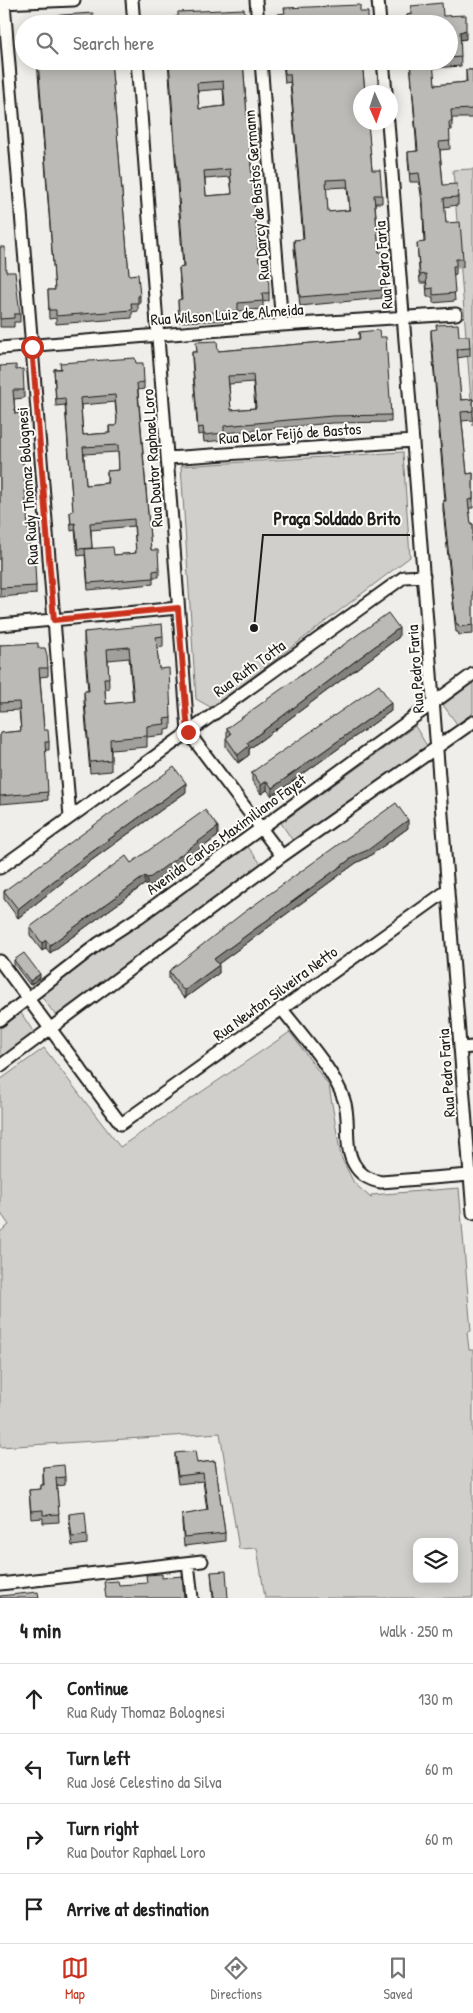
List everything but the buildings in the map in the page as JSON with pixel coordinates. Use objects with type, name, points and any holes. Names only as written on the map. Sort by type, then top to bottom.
[{"type":"street","points":[[2,3],[74,0]]},
{"type":"street","points":[[132,0],[133,15]]},
{"type":"street","points":[[256,0],[257,15]]},
{"type":"street","points":[[378,0],[379,15]]},
{"type":"street","name":"Rua Rudy Thomaz Bolognesi","points":[[2,3],[70,817]]},
{"type":"street","name":"Rua Doutor Raphael Loro","points":[[138,70],[188,732]]},
{"type":"street","name":"Rua Darcy de Bastos Germann","points":[[262,70],[282,325]]},
{"type":"street","points":[[384,70],[385,85]]},
{"type":"street","name":"Rua Pedro Faria","points":[[389,130],[473,1213]]},
{"type":"street","name":"Rua Wilson Luiz de Almeida","points":[[0,348],[32,347],[282,325],[456,314]]},
{"type":"street","name":"Rua Delor Feijó de Bastos","points":[[168,458],[413,441]]},
{"type":"street","name":"Rua Ruth Totta","points":[[0,868],[404,577],[424,576]]},
{"type":"street","points":[[0,625],[178,608]]},
{"type":"street","name":"Avenida Carlos Maximiliano Fayet","points":[[0,1020],[99,943],[139,917],[473,674]]},
{"type":"street","points":[[0,1066],[282,856],[473,722]]},
{"type":"street","points":[[188,732],[282,856]]},
{"type":"street","name":"Rua Newton Silveira Netto","points":[[50,1030],[121,1124],[448,890]]},
{"type":"street","points":[[0,961],[50,1030]]},
{"type":"street","points":[[281,1008],[338,1086],[345,1101],[349,1152],[358,1171],[368,1180],[381,1182],[470,1175]]},
{"type":"street","points":[[460,1048],[473,1047]]},
{"type":"street","points":[[0,1584],[202,1561]]},
{"type":"street","points":[[188,1563],[192,1598]]},
{"type":"shaded area","points":[[473,169],[473,426],[453,170]]},
{"type":"shaded area","points":[[403,452],[410,557],[212,708],[196,699],[181,466]]},
{"type":"shaded area","points":[[473,683],[473,713],[457,724],[443,705]]},
{"type":"shaded area","points":[[415,726],[427,746],[293,841],[281,823]]},
{"type":"shaded area","points":[[248,847],[262,865],[131,965],[56,1016],[41,996],[101,948]]},
{"type":"shaded area","points":[[21,1013],[35,1034],[0,1059],[0,1028]]},
{"type":"shaded area","points":[[290,1032],[329,1086],[341,1157],[354,1183],[371,1198],[371,1195],[459,1188],[471,1331],[467,1332],[469,1350],[473,1350],[473,1598],[265,1598],[257,1548],[239,1549],[220,1433],[0,1447],[0,1232],[9,1225],[0,1212],[0,1080],[44,1048],[120,1147]]},
{"type":"place","name":"Praça Soldado Brito","points":[[254,628]]},
{"type":"route","points":[[32,347],[54,620],[178,608],[188,732]]}]
